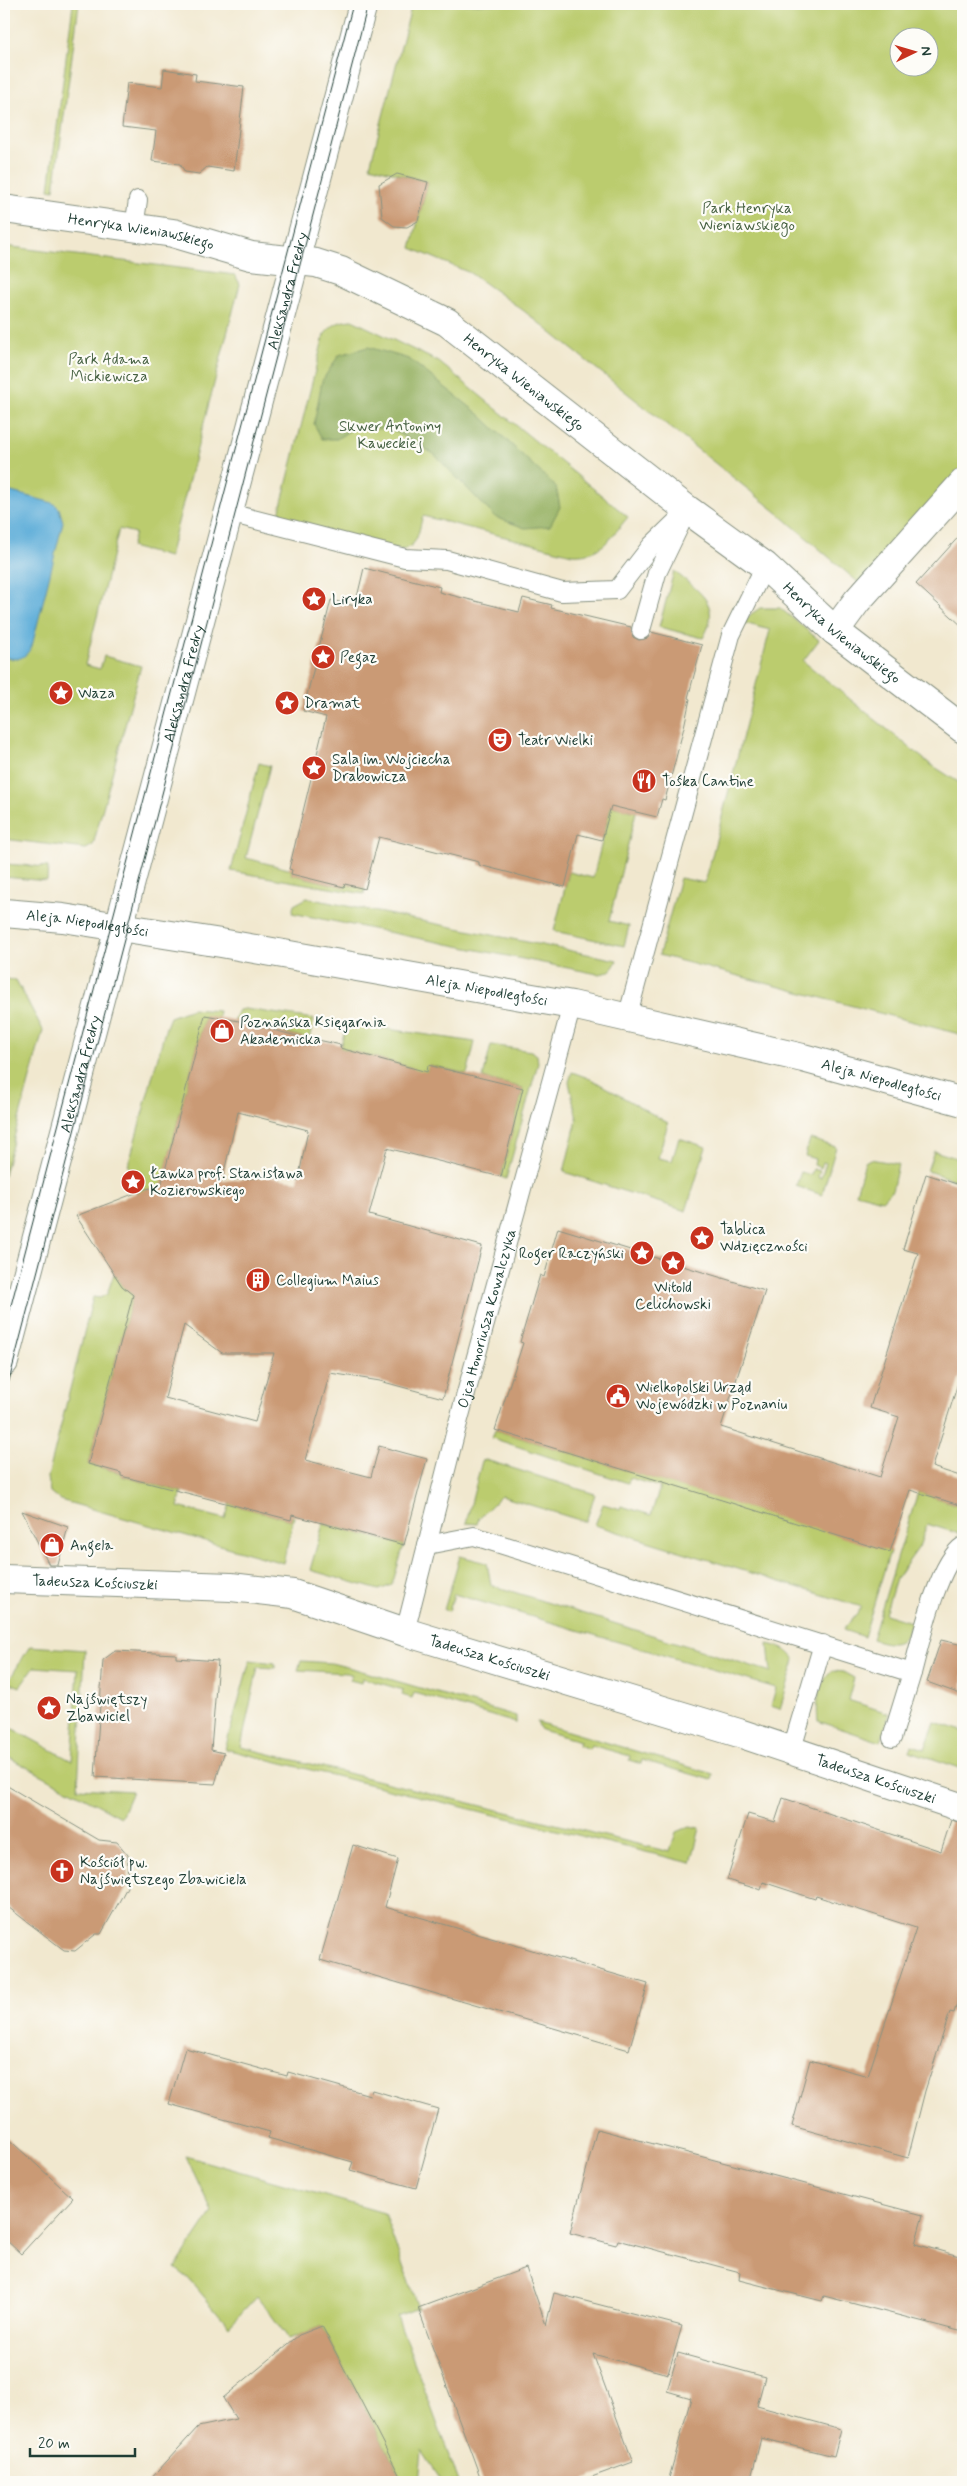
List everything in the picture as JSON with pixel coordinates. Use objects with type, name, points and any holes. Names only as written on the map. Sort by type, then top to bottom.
[{"type":"street","name":"Aleksandra Fredry","points":[[4,1362],[363,4]]},
{"type":"street","name":"Henryka Wieniawskiego","points":[[4,209],[173,233],[251,256],[316,263],[341,271],[447,322],[688,510],[765,566],[835,631],[963,729]]},
{"type":"street","points":[[835,631],[857,601],[963,483]]},
{"type":"street","name":"Aleja Niepodległości","points":[[4,913],[63,918],[119,927],[572,1005],[803,1058],[963,1102]]},
{"type":"street","name":"Tadeusza Kościuszki","points":[[4,1579],[230,1587],[293,1594],[405,1632],[739,1733],[791,1752],[963,1808]]},
{"type":"lane","points":[[134,228],[138,200]]},
{"type":"lane","points":[[229,513],[405,558],[447,560],[562,592],[617,590],[651,546],[688,510]]},
{"type":"lane","points":[[642,630],[656,573],[688,510]]},
{"type":"lane","points":[[627,1018],[731,635],[765,566]]},
{"type":"lane","name":"Ojca Honoriusza Kowalczyka","points":[[405,1632],[572,1005]]},
{"type":"lane","points":[[428,1545],[474,1536],[912,1673]]},
{"type":"lane","points":[[892,1738],[935,1592],[953,1556],[963,1546]]},
{"type":"lane","points":[[791,1752],[823,1644]]},
{"type":"green space","points":[[73,4],[79,4],[54,190],[49,189]]},
{"type":"green space","name":"Park Henryka Wieniawskiego","points":[[412,4],[963,4],[963,469],[860,584],[779,514],[524,311],[470,273],[411,248],[428,182],[370,166]]},
{"type":"green space","name":"Park Adama Mickiewicza","points":[[4,246],[235,275],[240,284],[169,557],[131,547],[135,533],[119,529],[85,665],[100,669],[104,656],[141,666],[93,845],[86,849],[4,839]]},
{"type":"green space","name":"Skwer Antoniny Kaweckiej","points":[[352,320],[439,362],[628,517],[598,549],[582,554],[572,554],[423,516],[415,541],[408,548],[402,550],[278,518],[324,335],[336,324]]},
{"type":"green space","points":[[368,347],[409,359],[479,414],[556,487],[560,507],[550,526],[525,528],[495,517],[434,454],[391,429],[353,428],[337,439],[322,439],[314,424],[322,381],[339,355]]},
{"type":"green space","points":[[674,571],[699,592],[709,607],[709,626],[703,638],[659,627]]},
{"type":"green space","points":[[760,608],[780,608],[819,640],[803,661],[930,764],[963,785],[963,1035],[659,955],[680,878],[705,883],[770,630],[744,623],[751,614]]},
{"type":"green space","points":[[259,763],[270,766],[246,858],[292,870],[291,874],[344,887],[345,884],[365,889],[364,894],[231,871]]},
{"type":"green space","points":[[611,806],[636,812],[609,921],[629,926],[624,946],[554,931],[569,872],[593,878]]},
{"type":"green space","points":[[4,864],[48,867],[47,881],[4,877]]},
{"type":"green space","points":[[307,898],[617,960],[610,970],[598,974],[292,913],[294,905]]},
{"type":"green space","points":[[4,979],[16,980],[43,1030],[4,1175]]},
{"type":"green space","points":[[192,1009],[219,1011],[218,1018],[205,1016],[161,1187],[136,1193],[140,1179],[138,1173],[128,1166],[166,1027],[170,1017]]},
{"type":"green space","points":[[245,1009],[314,1019],[309,1039],[240,1021],[233,1022],[239,1010]]},
{"type":"green space","points":[[347,1023],[475,1042],[467,1074],[429,1065],[426,1075],[409,1067],[340,1048]]},
{"type":"green space","points":[[491,1045],[531,1051],[537,1055],[538,1063],[506,1179],[501,1177],[523,1088],[483,1078]]},
{"type":"green space","points":[[572,1072],[591,1079],[668,1123],[658,1158],[672,1161],[679,1138],[706,1147],[686,1211],[564,1172],[577,1119],[569,1082]]},
{"type":"green space","points":[[810,1139],[836,1147],[822,1195],[796,1186],[801,1172],[811,1175],[813,1169],[820,1171],[818,1177],[821,1178],[826,1163],[823,1162],[821,1168],[814,1165],[815,1159],[805,1156]]},
{"type":"green space","points":[[934,1151],[963,1160],[963,1183],[927,1171]]},
{"type":"green space","points":[[870,1159],[898,1164],[892,1191],[882,1200],[856,1193],[865,1162]]},
{"type":"green space","points":[[114,1274],[122,1286],[133,1295],[88,1464],[121,1473],[121,1476],[182,1492],[178,1507],[225,1519],[230,1504],[291,1520],[292,1516],[294,1517],[283,1563],[60,1500],[50,1492],[48,1477],[93,1297],[100,1298],[107,1294]]},
{"type":"green space","points":[[495,1430],[890,1551],[864,1637],[843,1630],[862,1607],[595,1525],[603,1504],[620,1509],[621,1506],[651,1515],[660,1487],[630,1478],[628,1483],[492,1438]]},
{"type":"green space","points":[[486,1460],[595,1494],[586,1522],[501,1496],[479,1518],[477,1524],[466,1523],[482,1461]]},
{"type":"green space","points":[[918,1492],[959,1505],[963,1494],[963,1535],[927,1524],[919,1547],[896,1579],[885,1614],[911,1622],[905,1636],[901,1640],[886,1643],[872,1639]]},
{"type":"green space","points":[[323,1524],[404,1545],[392,1585],[379,1590],[310,1570]]},
{"type":"green space","points":[[460,1556],[487,1563],[491,1585],[771,1672],[768,1644],[783,1649],[795,1660],[780,1709],[771,1706],[776,1688],[454,1594],[449,1611],[444,1610]]},
{"type":"green space","points":[[30,1646],[85,1650],[78,1788],[132,1791],[121,1817],[4,1755],[4,1724],[72,1761],[78,1670],[34,1667],[20,1687],[8,1682]]},
{"type":"green space","points":[[250,1660],[275,1663],[275,1668],[258,1667],[241,1747],[670,1852],[676,1832],[690,1826],[700,1828],[691,1863],[225,1749]]},
{"type":"green space","points":[[301,1661],[331,1663],[355,1669],[516,1716],[516,1723],[414,1693],[412,1698],[402,1695],[403,1690],[362,1678],[361,1683],[350,1680],[352,1675],[346,1673],[298,1670]]},
{"type":"green space","points":[[833,1671],[843,1672],[854,1678],[848,1700],[888,1713],[889,1716],[881,1742],[818,1721],[819,1693],[824,1680]]},
{"type":"green space","points":[[537,1722],[713,1774],[712,1780],[642,1760],[641,1764],[629,1760],[630,1756],[591,1745],[589,1749],[579,1745],[580,1741],[541,1730]]},
{"type":"green space","points":[[935,1722],[963,1731],[963,1769],[910,1751],[912,1745],[925,1749]]},
{"type":"green space","points":[[186,2156],[384,2213],[418,2308],[397,2316],[459,2482],[443,2482],[422,2451],[419,2482],[403,2482],[322,2326],[289,2339],[257,2296],[229,2326],[188,2278],[175,2268],[212,2212]]},
{"type":"water","points":[[4,490],[53,503],[59,508],[63,522],[32,646],[27,654],[17,659],[4,657]]},
{"type":"building","points":[[164,69],[196,74],[195,81],[244,87],[234,171],[207,167],[199,174],[185,172],[180,164],[152,161],[156,131],[122,127],[127,83],[162,87]]},
{"type":"building","points":[[397,174],[428,182],[418,221],[407,227],[394,226],[382,217],[379,184]]},
{"type":"building","points":[[963,532],[963,627],[916,584]]},
{"type":"building","name":"Teatr Wielki","points":[[364,568],[440,587],[439,592],[519,612],[523,598],[552,605],[551,608],[631,627],[633,637],[639,640],[648,638],[651,632],[702,645],[688,698],[690,699],[684,727],[665,800],[662,799],[657,817],[611,806],[602,840],[578,834],[565,887],[479,865],[479,862],[379,837],[365,889],[345,884],[344,887],[291,874],[292,870],[289,869],[326,717],[303,711],[331,600],[355,606]]},
{"type":"building","name":"Collegium Maius","points":[[205,1015],[341,1045],[340,1048],[427,1072],[428,1065],[523,1088],[501,1177],[387,1148],[369,1215],[482,1246],[443,1398],[380,1381],[330,1373],[305,1460],[371,1477],[379,1446],[427,1459],[404,1545],[292,1515],[291,1520],[121,1476],[121,1473],[88,1464],[133,1295],[122,1286],[76,1216],[146,1189],[161,1186]],"holes":[[[238,1112],[308,1130],[298,1181],[267,1177],[222,1181]],[[184,1325],[222,1353],[274,1353],[255,1422],[165,1398]]]},
{"type":"building","name":"Wielkopolski Urząd Wojewódzki w Poznaniu","points":[[926,1174],[963,1186],[963,1367],[932,1467],[963,1477],[963,1506],[910,1490],[890,1552],[495,1430],[523,1343],[520,1342],[540,1275],[544,1277],[558,1228],[765,1291],[721,1427],[880,1477],[899,1417],[870,1408],[918,1253],[903,1249]]},
{"type":"building","points":[[22,1511],[68,1527],[58,1565],[49,1565]]},
{"type":"building","points":[[941,1640],[963,1645],[963,1695],[927,1682]]},
{"type":"building","points":[[115,1651],[176,1654],[176,1658],[218,1661],[211,1750],[224,1753],[215,1784],[95,1777],[103,1660]]},
{"type":"building","name":"Kościół pw. Najświętszego Zbawiciela","points":[[4,1784],[99,1840],[117,1842],[128,1855],[127,1887],[119,1902],[101,1934],[96,1934],[75,1951],[64,1950],[4,1904]]},
{"type":"building","points":[[783,1798],[941,1851],[951,1820],[963,1823],[963,1983],[954,2013],[950,2012],[925,2091],[908,2158],[792,2126],[810,2060],[868,2076],[916,1928],[816,1896],[815,1899],[763,1882],[761,1890],[727,1880],[748,1814],[775,1822]]},
{"type":"building","points":[[353,1845],[398,1859],[385,1907],[648,1984],[629,2050],[320,1960]]},
{"type":"building","points":[[185,2048],[287,2076],[288,2072],[370,2095],[372,2090],[438,2109],[416,2188],[350,2170],[353,2162],[268,2138],[270,2132],[169,2104]]},
{"type":"building","points":[[597,2129],[923,2215],[915,2244],[963,2257],[963,2332],[824,2296],[822,2301],[739,2280],[740,2272],[618,2240],[616,2245],[570,2233]]},
{"type":"building","points":[[4,2135],[73,2198],[21,2254],[4,2238]]},
{"type":"building","points":[[526,2268],[546,2325],[554,2293],[682,2326],[668,2374],[593,2354],[633,2462],[578,2482],[482,2482],[418,2308]]},
{"type":"building","points":[[322,2326],[403,2482],[148,2482],[198,2427],[236,2419],[223,2398],[299,2335]]},
{"type":"building","points":[[678,2353],[765,2377],[757,2406],[841,2429],[834,2456],[761,2438],[750,2482],[668,2482],[691,2398],[667,2391]]},
{"type":"tram line","points":[[4,1332],[353,4]]},
{"type":"tram line","points":[[4,1400],[368,4]]},
{"type":"place","name":"Liryka","points":[[314,599]]},
{"type":"place","name":"Pegaz","points":[[323,657]]},
{"type":"place","name":"Waza","points":[[61,693]]},
{"type":"place","name":"Dramat","points":[[287,703]]},
{"type":"place","name":"Teatr Wielki","points":[[500,740]]},
{"type":"place","name":"Sala im. Wojciecha Drabowicza","points":[[314,768]]},
{"type":"place","name":"Tośka Cantine","points":[[644,781]]},
{"type":"place","name":"Poznańska Księgarnia Akademicka","points":[[222,1031]]},
{"type":"place","name":"Ławka prof. Stanisława Kozierowskiego","points":[[133,1182]]},
{"type":"place","name":"Tablica Wdzięczności","points":[[702,1238]]},
{"type":"place","name":"Roger Raczyński","points":[[642,1253]]},
{"type":"place","name":"Witold Celichowski","points":[[673,1263]]},
{"type":"place","name":"Collegium Maius","points":[[258,1280]]},
{"type":"place","name":"Wielkopolski Urząd Wojewódzki w Poznaniu","points":[[618,1396]]},
{"type":"place","name":"Angela","points":[[52,1545]]},
{"type":"place","name":"Najświętszy Zbawiciel","points":[[49,1708]]},
{"type":"place","name":"Kościół pw. Najświętszego Zbawiciela","points":[[62,1871]]}]
